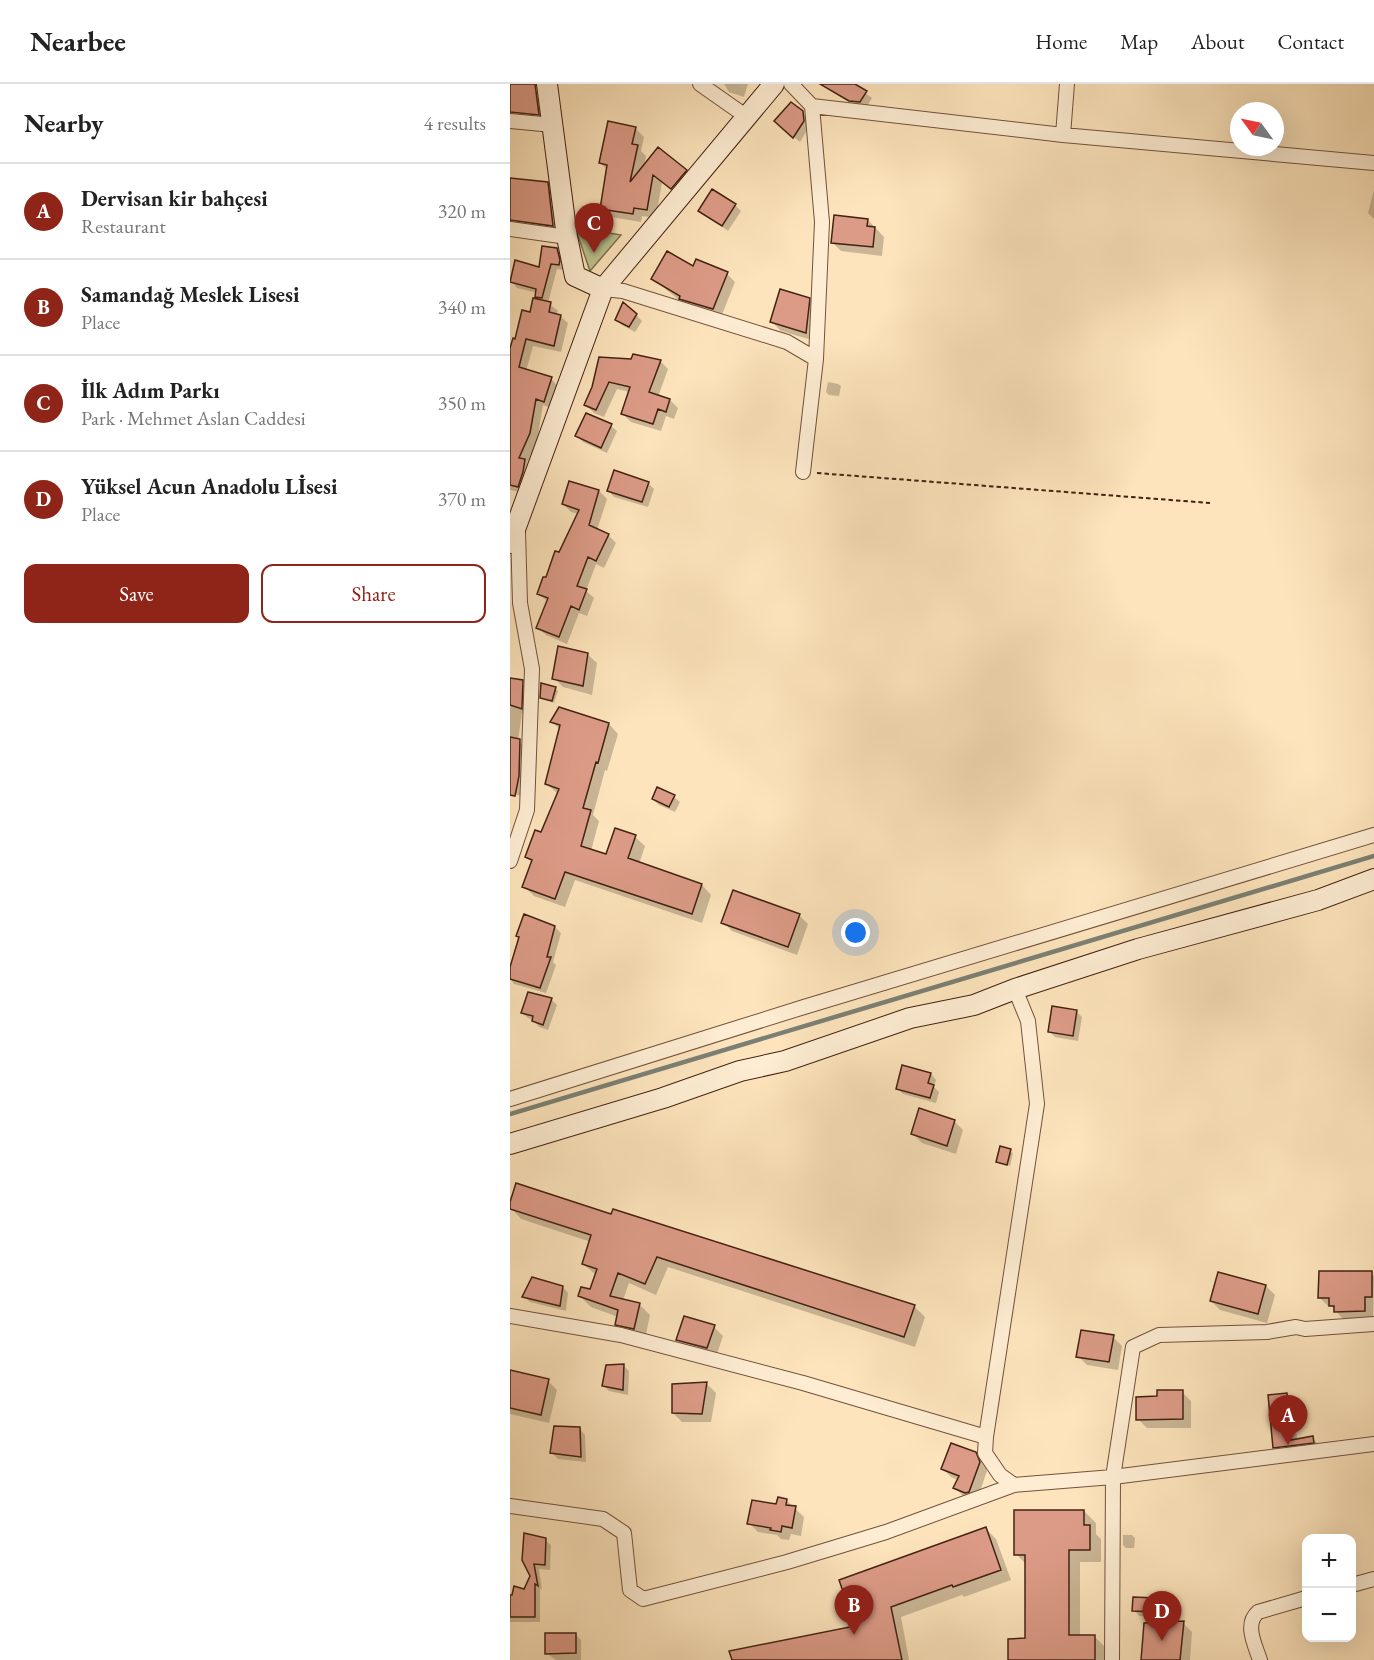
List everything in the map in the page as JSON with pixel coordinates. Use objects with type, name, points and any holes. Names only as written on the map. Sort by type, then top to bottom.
[{"type":"street","points":[[548,84],[567,237],[575,276],[603,289],[623,291],[787,342],[816,359]]},
{"type":"street","points":[[700,84],[747,117]]},
{"type":"street","points":[[510,543],[603,289],[774,84]]},
{"type":"street","points":[[792,84],[812,106],[822,222],[816,359],[803,472]]},
{"type":"street","points":[[1063,135],[1067,84]]},
{"type":"street","points":[[812,106],[1063,135],[1374,164]]},
{"type":"street","points":[[510,122],[553,125]]},
{"type":"street","points":[[510,229],[567,237]]},
{"type":"street","points":[[510,861],[527,810],[532,669],[520,603],[518,519]]},
{"type":"street","points":[[510,1099],[814,1004],[1374,835]]},
{"type":"street","points":[[510,1144],[663,1098],[740,1071],[785,1061],[910,1018],[974,1005],[1015,989],[1138,949],[1318,900],[1374,879]]},
{"type":"street","points":[[1014,1485],[1000,1475],[985,1453],[1037,1104],[1028,1021],[1015,989]]},
{"type":"street","points":[[510,1316],[621,1335],[803,1383],[986,1437]]},
{"type":"street","points":[[1112,1660],[1113,1477],[1134,1347],[1159,1335],[1267,1332],[1296,1327],[1305,1329],[1374,1324]]},
{"type":"street","points":[[510,1506],[603,1519],[624,1533],[630,1590],[643,1599],[787,1562],[886,1532],[1014,1485],[1113,1477],[1374,1444]]},
{"type":"street","points":[[1356,1584],[1374,1579]]},
{"type":"street","points":[[1260,1660],[1250,1629],[1252,1617],[1258,1612],[1302,1599]]},
{"type":"path","points":[[803,472],[1210,503]]},
{"type":"green space","points":[[575,227],[621,235],[590,271]]},
{"type":"building","points":[[510,84],[535,84],[539,115],[510,112]]},
{"type":"building","points":[[820,84],[855,84],[867,91],[860,102],[849,101]]},
{"type":"building","points":[[791,102],[803,111],[804,121],[793,138],[774,121]]},
{"type":"building","points":[[608,121],[636,127],[632,144],[638,145],[630,182],[658,147],[687,170],[671,189],[653,175],[647,210],[634,208],[633,214],[600,209],[607,165],[599,163]]},
{"type":"building","points":[[510,178],[548,182],[553,226],[510,220]]},
{"type":"building","points":[[712,189],[736,204],[722,226],[698,211]]},
{"type":"building","points":[[834,215],[868,219],[867,226],[875,227],[873,247],[831,243]]},
{"type":"building","points":[[542,246],[557,248],[560,260],[559,265],[551,264],[542,298],[535,297],[536,289],[510,282],[515,260],[539,267]]},
{"type":"building","points":[[667,251],[693,266],[696,259],[728,272],[713,309],[679,299],[680,296],[651,279]]},
{"type":"building","points":[[780,289],[810,298],[806,333],[770,322]]},
{"type":"building","points":[[533,298],[551,302],[549,312],[561,315],[554,346],[526,339],[519,367],[552,377],[544,402],[536,399],[530,433],[519,458],[525,459],[518,487],[510,485],[510,348],[513,338],[515,339],[522,310],[530,312]]},
{"type":"building","points":[[623,302],[637,314],[629,327],[615,320]]},
{"type":"building","points":[[633,354],[661,360],[649,392],[670,399],[666,412],[658,409],[653,424],[621,414],[630,387],[609,382],[596,410],[584,405],[592,387],[599,357],[631,359]]},
{"type":"building","points":[[586,413],[612,424],[601,448],[575,436]]},
{"type":"building","points":[[614,470],[649,482],[642,502],[607,491]]},
{"type":"building","points":[[569,481],[599,490],[589,525],[609,534],[596,561],[588,557],[577,586],[587,589],[579,610],[571,606],[559,637],[536,628],[548,598],[537,594],[555,551],[559,552],[579,510],[562,504]]},
{"type":"building","points":[[558,646],[588,653],[583,686],[552,679]]},
{"type":"building","points":[[510,678],[523,680],[522,709],[510,705]]},
{"type":"building","points":[[541,683],[556,687],[552,701],[540,698]]},
{"type":"building","points":[[559,707],[609,723],[583,808],[591,810],[581,846],[606,854],[615,828],[636,835],[628,858],[702,884],[692,914],[565,872],[555,899],[522,887],[532,860],[525,857],[535,830],[541,832],[559,789],[545,784],[560,725],[550,722]]},
{"type":"building","points":[[510,737],[520,739],[519,776],[515,796],[510,795]]},
{"type":"building","points":[[657,787],[675,795],[669,807],[652,799]]},
{"type":"building","points":[[733,890],[800,914],[788,947],[721,923]]},
{"type":"building","points":[[524,914],[555,926],[547,957],[551,957],[540,988],[510,979],[510,967],[519,937],[516,936]]},
{"type":"building","points":[[528,992],[552,998],[543,1025],[532,1021],[533,1016],[521,1013]]},
{"type":"building","points":[[1052,1006],[1077,1010],[1073,1036],[1048,1032]]},
{"type":"building","points":[[902,1065],[931,1073],[928,1083],[934,1085],[930,1098],[896,1089]]},
{"type":"building","points":[[919,1108],[955,1120],[947,1146],[911,1134]]},
{"type":"building","points":[[1000,1146],[1011,1149],[1007,1165],[996,1162]]},
{"type":"building","points":[[516,1183],[611,1214],[613,1209],[915,1305],[904,1337],[657,1257],[645,1284],[618,1273],[610,1296],[640,1303],[634,1329],[615,1325],[618,1310],[578,1296],[581,1287],[590,1289],[597,1269],[582,1264],[591,1235],[510,1209]]},
{"type":"building","points":[[1319,1271],[1372,1271],[1372,1297],[1365,1297],[1365,1311],[1334,1312],[1334,1306],[1329,1306],[1329,1298],[1318,1298]]},
{"type":"building","points":[[1218,1272],[1266,1285],[1258,1314],[1210,1301]]},
{"type":"building","points":[[532,1277],[563,1286],[560,1306],[522,1297]]},
{"type":"building","points":[[684,1316],[715,1325],[707,1348],[676,1340]]},
{"type":"building","points":[[1081,1330],[1114,1335],[1109,1362],[1076,1357]]},
{"type":"building","points":[[624,1364],[623,1390],[602,1386],[606,1365]]},
{"type":"building","points":[[510,1370],[549,1379],[541,1415],[510,1408]]},
{"type":"building","points":[[707,1382],[702,1414],[672,1413],[672,1384]]},
{"type":"building","points":[[1157,1390],[1183,1390],[1183,1419],[1136,1420],[1136,1397],[1157,1396]]},
{"type":"building","points":[[1287,1393],[1291,1440],[1313,1436],[1314,1443],[1273,1448],[1268,1395]]},
{"type":"building","points":[[554,1426],[580,1427],[581,1457],[550,1453]]},
{"type":"building","points":[[951,1443],[976,1452],[980,1462],[969,1492],[965,1493],[953,1488],[959,1476],[941,1469]]},
{"type":"building","points":[[778,1497],[787,1499],[786,1505],[796,1506],[792,1528],[782,1526],[781,1532],[747,1524],[752,1500],[776,1504]]},
{"type":"building","points":[[1014,1510],[1084,1510],[1084,1525],[1090,1525],[1090,1550],[1069,1550],[1069,1635],[1095,1635],[1095,1660],[1008,1660],[1008,1639],[1025,1638],[1025,1555],[1014,1555]]},
{"type":"building","points":[[986,1527],[1001,1570],[891,1607],[902,1660],[732,1660],[729,1651],[855,1626],[839,1580]]},
{"type":"building","points":[[524,1533],[546,1538],[545,1565],[534,1564],[538,1586],[535,1584],[535,1617],[510,1617],[510,1595],[512,1595],[514,1586],[524,1589],[530,1576],[522,1560]]},
{"type":"building","points":[[1133,1597],[1155,1598],[1154,1612],[1132,1611]]},
{"type":"building","points":[[1184,1621],[1180,1660],[1141,1660],[1144,1623]]},
{"type":"building","points":[[545,1633],[576,1633],[576,1653],[545,1654]]},
{"type":"waterway","points":[[510,1114],[1374,856]]},
{"type":"place","name":"İlk Adım Parkı","points":[[594,253]]},
{"type":"place","name":"Dervisan kir bahçesi","points":[[1288,1445]]},
{"type":"place","name":"Samandağ Meslek Lisesi","points":[[854,1635]]},
{"type":"place","name":"Yüksel Acun Anadolu Lİsesi","points":[[1162,1641]]}]
